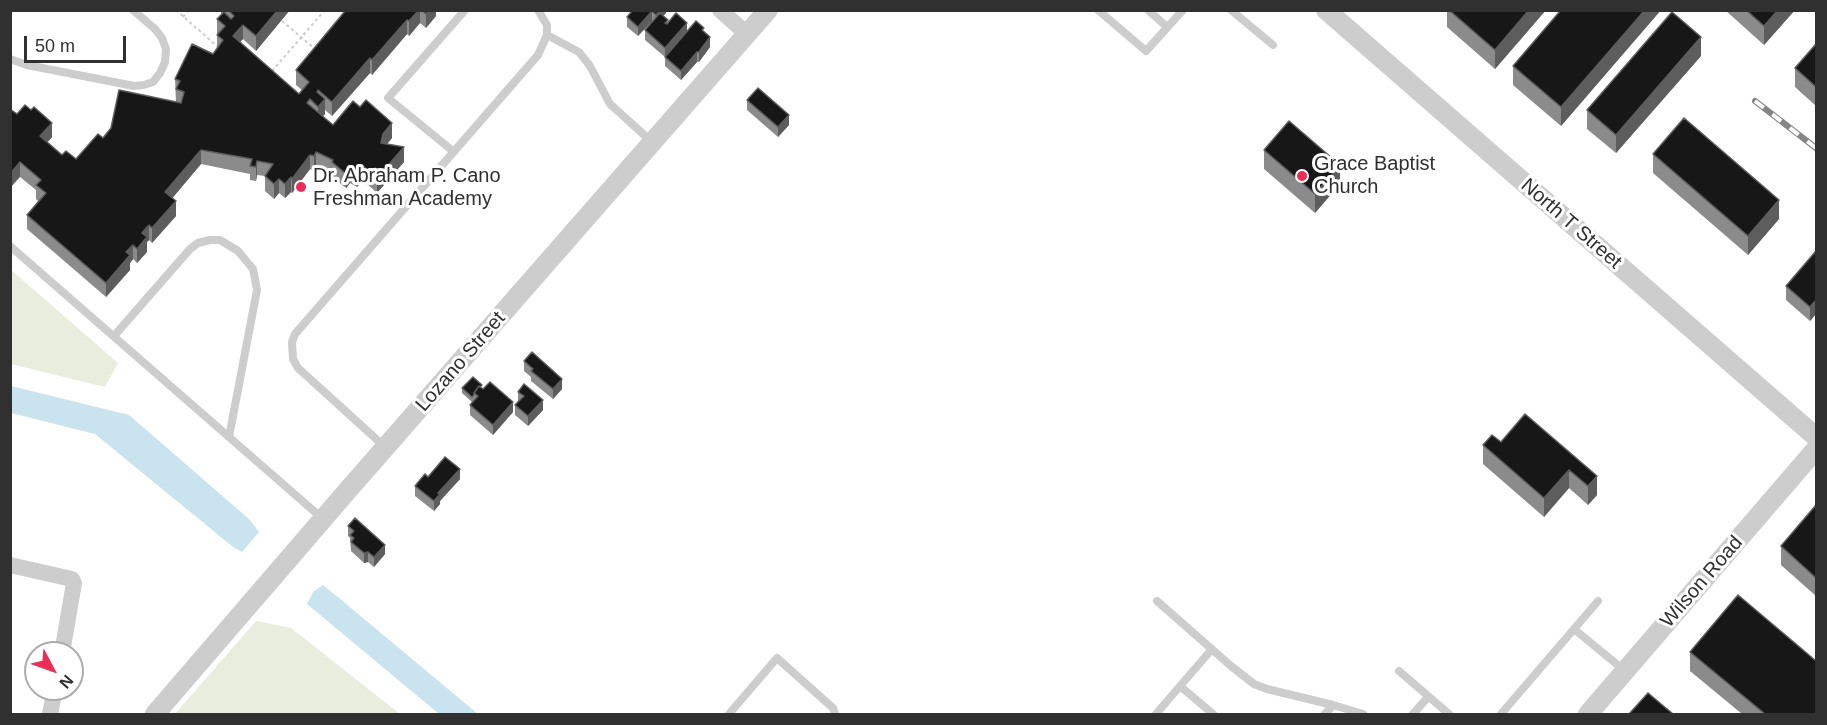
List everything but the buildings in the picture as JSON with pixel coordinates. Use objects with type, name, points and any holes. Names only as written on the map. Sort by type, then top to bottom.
[{"type":"street","points":[[720,10],[747,34]]},
{"type":"street","name":"Lozano Street","points":[[155,714],[768,10]]},
{"type":"street","name":"North T Street","points":[[1326,10],[1816,437]]},
{"type":"street","name":"Wilson Road","points":[[1588,714],[1816,449]]},
{"type":"street","points":[[10,565],[72,579],[74,583],[64,641]]},
{"type":"lane","points":[[10,59],[27,66],[144,86],[153,82],[160,74],[165,62],[166,49],[162,38],[134,10]]},
{"type":"lane","points":[[454,152],[388,98],[465,10]]},
{"type":"lane","points":[[386,447],[298,368],[293,358],[292,342],[295,334],[538,55],[547,35],[547,25],[538,10]]},
{"type":"lane","points":[[1098,10],[1146,51],[1183,10]]},
{"type":"lane","points":[[1148,10],[1167,27]]},
{"type":"lane","points":[[1231,10],[1273,45]]},
{"type":"lane","points":[[547,35],[579,52],[590,66],[610,104],[652,142]]},
{"type":"lane","points":[[114,336],[190,249],[198,243],[220,240],[238,251],[253,269],[257,290],[229,437]]},
{"type":"lane","points":[[10,246],[323,519]]},
{"type":"lane","points":[[1157,601],[1254,684],[1363,714]]},
{"type":"lane","points":[[1501,714],[1598,601]]},
{"type":"lane","points":[[1574,628],[1625,672]]},
{"type":"lane","points":[[1155,714],[1212,649]]},
{"type":"lane","points":[[729,714],[777,658],[833,708],[835,714]]},
{"type":"lane","points":[[1399,671],[1449,714]]},
{"type":"lane","points":[[1180,686],[1213,714]]},
{"type":"lane","points":[[1413,714],[1428,697]]},
{"type":"lane","points":[[1325,714],[1333,705]]},
{"type":"path","points":[[176,10],[219,48]]},
{"type":"path","points":[[183,17],[189,10]]},
{"type":"path","points":[[270,73],[325,10]]},
{"type":"path","points":[[282,21],[321,55]]},
{"type":"shaded area","points":[[11,270],[118,363],[105,387],[11,364]]},
{"type":"shaded area","points":[[256,621],[291,628],[400,714],[175,714]]},
{"type":"water","points":[[11,386],[129,415],[249,519],[259,532],[242,552],[233,547],[95,434],[11,413]]},
{"type":"water","points":[[323,585],[478,714],[439,714],[307,604],[313,592]]},
{"type":"railway","points":[[1755,101],[1816,148]]},
{"type":"place","name":"Grace Baptist Church","points":[[1302,176]]},
{"type":"place","name":"Dr. Abraham P. Cano Freshman Academy","points":[[301,187]]}]
